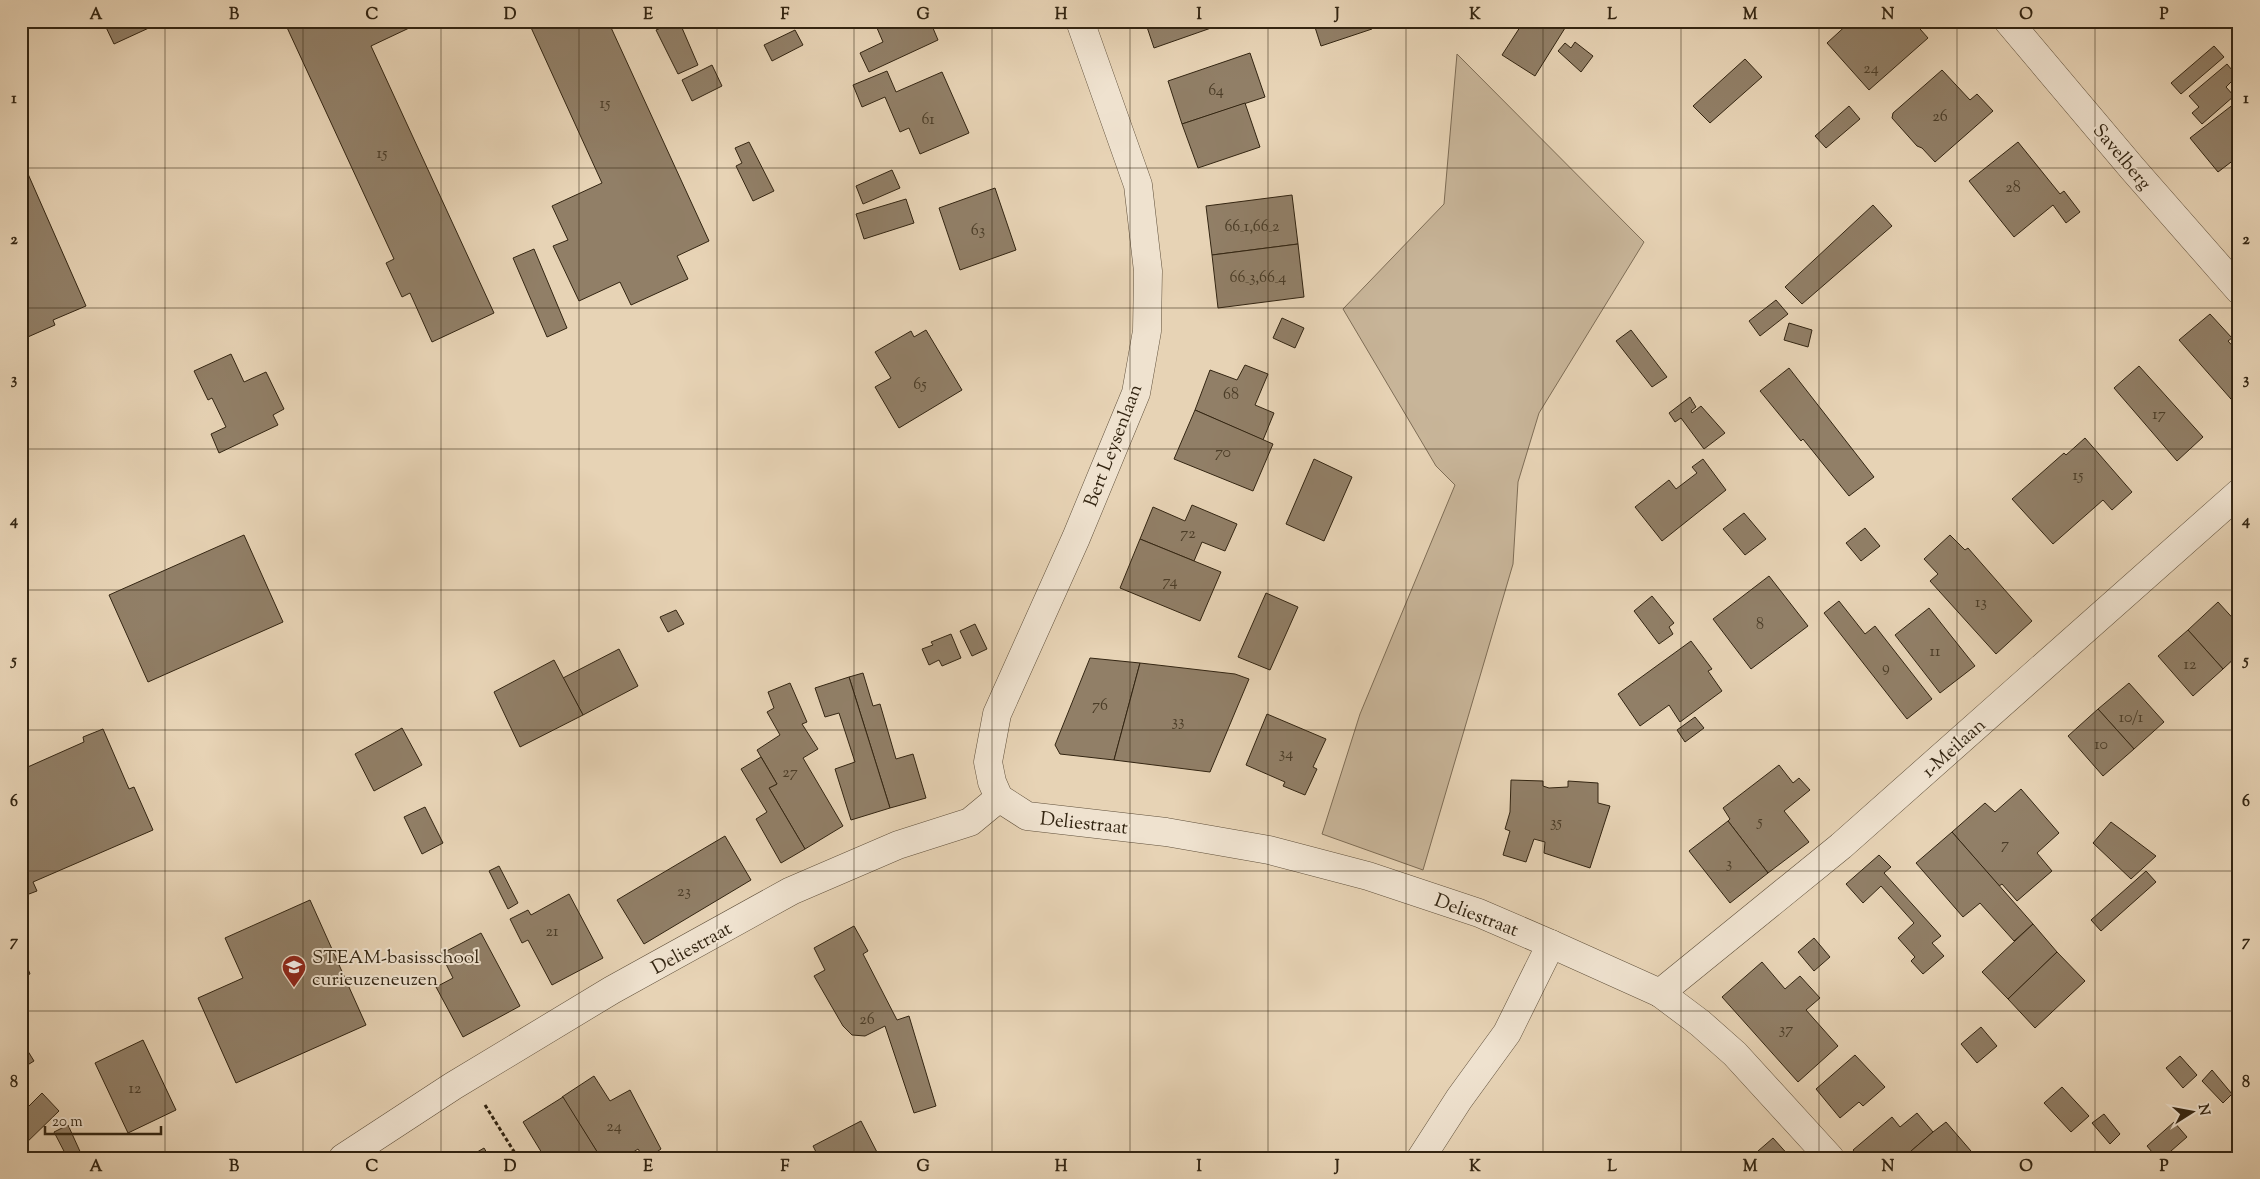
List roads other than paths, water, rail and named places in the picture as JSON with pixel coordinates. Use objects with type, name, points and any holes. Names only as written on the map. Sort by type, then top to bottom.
[{"type":"street","name":"Bert Leysenlaan","points":[[999,798],[992,782],[988,762],[998,714],[1076,538],[1136,393],[1148,331],[1148,271],[1138,185],[1080,21]]},
{"type":"street","name":"Savelberg","points":[[2008,21],[2132,168],[2239,290]]},
{"type":"street","name":"1-Meilaan","points":[[1660,993],[1841,846],[2239,493]]},
{"type":"street","name":"Deliestraat","points":[[343,1158],[468,1076],[612,990],[792,892],[898,845],[970,822],[999,798],[1027,816],[1166,832],[1285,854],[1368,876],[1469,910],[1551,944],[1660,993],[1700,1023],[1735,1054],[1830,1158]]},
{"type":"street","points":[[1421,1158],[1459,1099],[1507,1033],[1551,944]]},
{"type":"place","name":"STEAM-basisschool curieuzeneuzen","points":[[294,988]]}]
